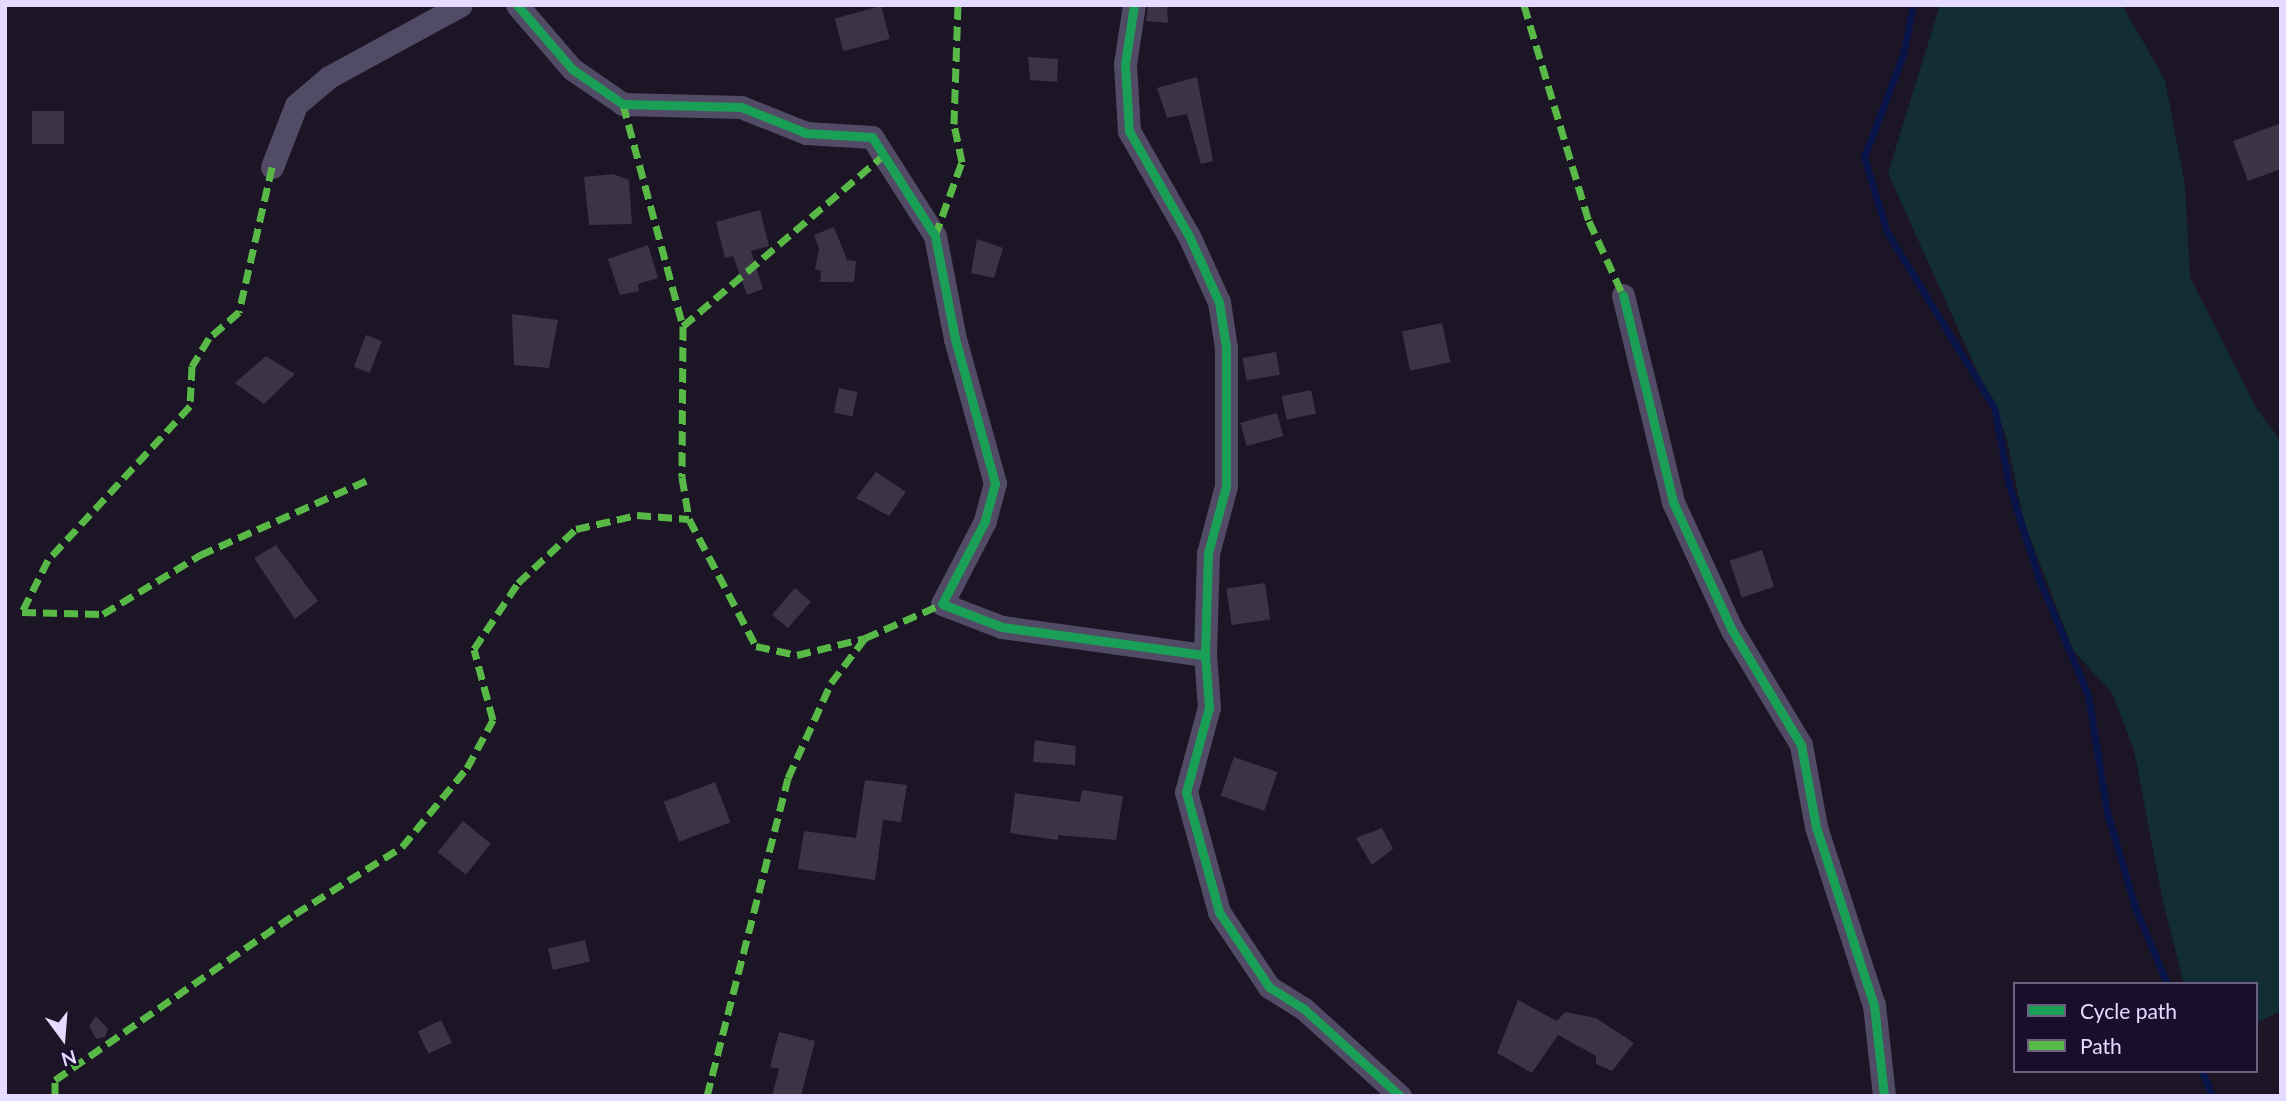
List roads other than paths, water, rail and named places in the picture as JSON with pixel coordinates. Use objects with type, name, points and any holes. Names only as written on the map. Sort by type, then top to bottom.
[{"type":"street","points":[[272,167],[296,105],[329,76],[461,5]]},
{"type":"street","points":[[517,5],[572,69],[623,104],[741,107],[806,133],[872,137],[935,236],[955,339],[995,483],[985,521],[942,604],[1002,627],[1205,655]]},
{"type":"street","points":[[1135,5],[1125,64],[1129,131],[1189,236],[1219,302],[1226,348],[1226,486],[1208,553],[1205,655],[1209,707],[1186,792],[1219,912],[1269,987],[1303,1008],[1400,1096]]},
{"type":"street","points":[[1623,295],[1673,502],[1732,629],[1801,744],[1816,827],[1874,1005],[1884,1096]]},
{"type":"waterway","points":[[1913,5],[1903,55],[1864,157],[1887,232],[1994,407],[2009,485],[2039,579],[2088,695],[2107,812],[2135,907],[2166,982]]},
{"type":"waterway","points":[[2203,1073],[2212,1096]]}]
